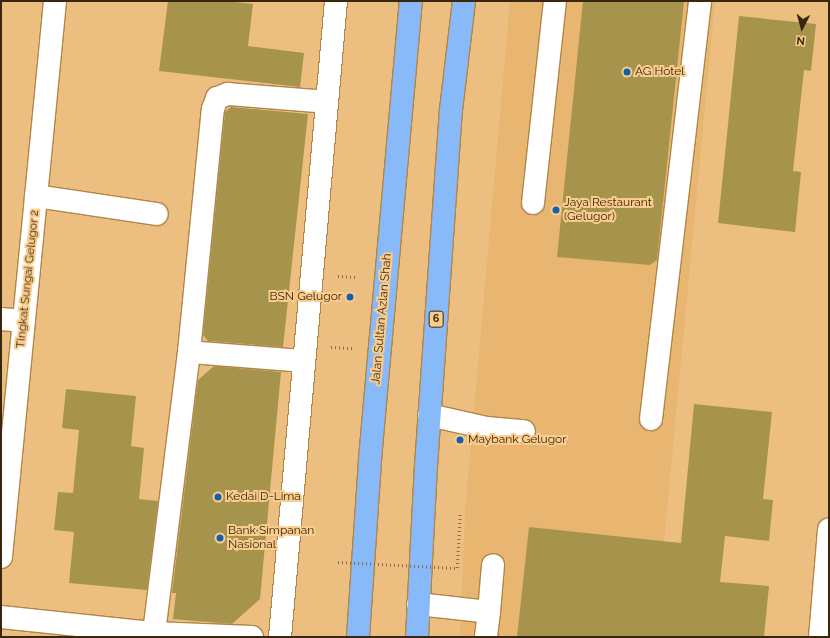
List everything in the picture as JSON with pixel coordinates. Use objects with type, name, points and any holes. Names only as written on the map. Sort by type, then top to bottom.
[{"type":"highway","name":"Jalan Sultan Azlan Shah","points":[[358,637],[370,459],[411,1]]},
{"type":"highway","name":"6","points":[[417,637],[429,415],[450,110],[464,1]]},
{"type":"street","name":"Tingkat Sungai Gelugor 2","points":[[1,557],[55,1]]},
{"type":"street","points":[[280,637],[336,1]]},
{"type":"street","points":[[533,203],[555,1]]},
{"type":"street","points":[[651,418],[700,1]]},
{"type":"street","points":[[154,633],[188,352],[213,109],[217,98],[228,94],[327,102]]},
{"type":"street","points":[[36,196],[157,214]]},
{"type":"street","points":[[1,319],[24,321]]},
{"type":"street","points":[[188,352],[304,361]]},
{"type":"street","points":[[429,415],[487,428],[524,431]]},
{"type":"street","points":[[820,637],[829,529]]},
{"type":"street","points":[[486,637],[493,565]]},
{"type":"street","points":[[418,604],[489,612]]},
{"type":"street","points":[[1,617],[154,633],[252,637]]},
{"type":"path","points":[[338,562],[457,568],[460,514]]},
{"type":"shaded area","points":[[510,1],[715,1],[655,637],[460,637],[465,513]]},
{"type":"building","points":[[168,1],[226,1],[253,4],[248,46],[304,53],[300,87],[159,71]]},
{"type":"building","points":[[583,1],[684,1],[657,260],[650,265],[557,257]]},
{"type":"building","points":[[739,16],[816,24],[811,71],[804,70],[793,171],[801,172],[795,232],[718,223]]},
{"type":"building","points":[[231,107],[308,114],[283,347],[208,341],[203,335],[225,112]]},
{"type":"building","points":[[214,366],[281,372],[260,599],[232,624],[173,619],[176,593],[172,593],[198,380]]},
{"type":"building","points":[[66,389],[136,396],[131,446],[144,448],[139,499],[158,501],[147,590],[69,583],[74,532],[54,530],[58,492],[73,493],[79,430],[62,428]]},
{"type":"building","points":[[694,404],[772,412],[763,499],[773,500],[769,541],[725,536],[720,582],[769,586],[764,637],[517,637],[529,527],[681,543]]},
{"type":"place","name":"AG Hotel","points":[[627,72]]},
{"type":"place","name":"Jaya Restaurant (Gelugor)","points":[[556,210]]},
{"type":"place","name":"BSN Gelugor","points":[[350,297]]},
{"type":"place","name":"Maybank Gelugor","points":[[460,440]]},
{"type":"place","name":"Kedai D-Lima","points":[[218,497]]},
{"type":"place","name":"Bank Simpanan Nasional","points":[[220,538]]}]
